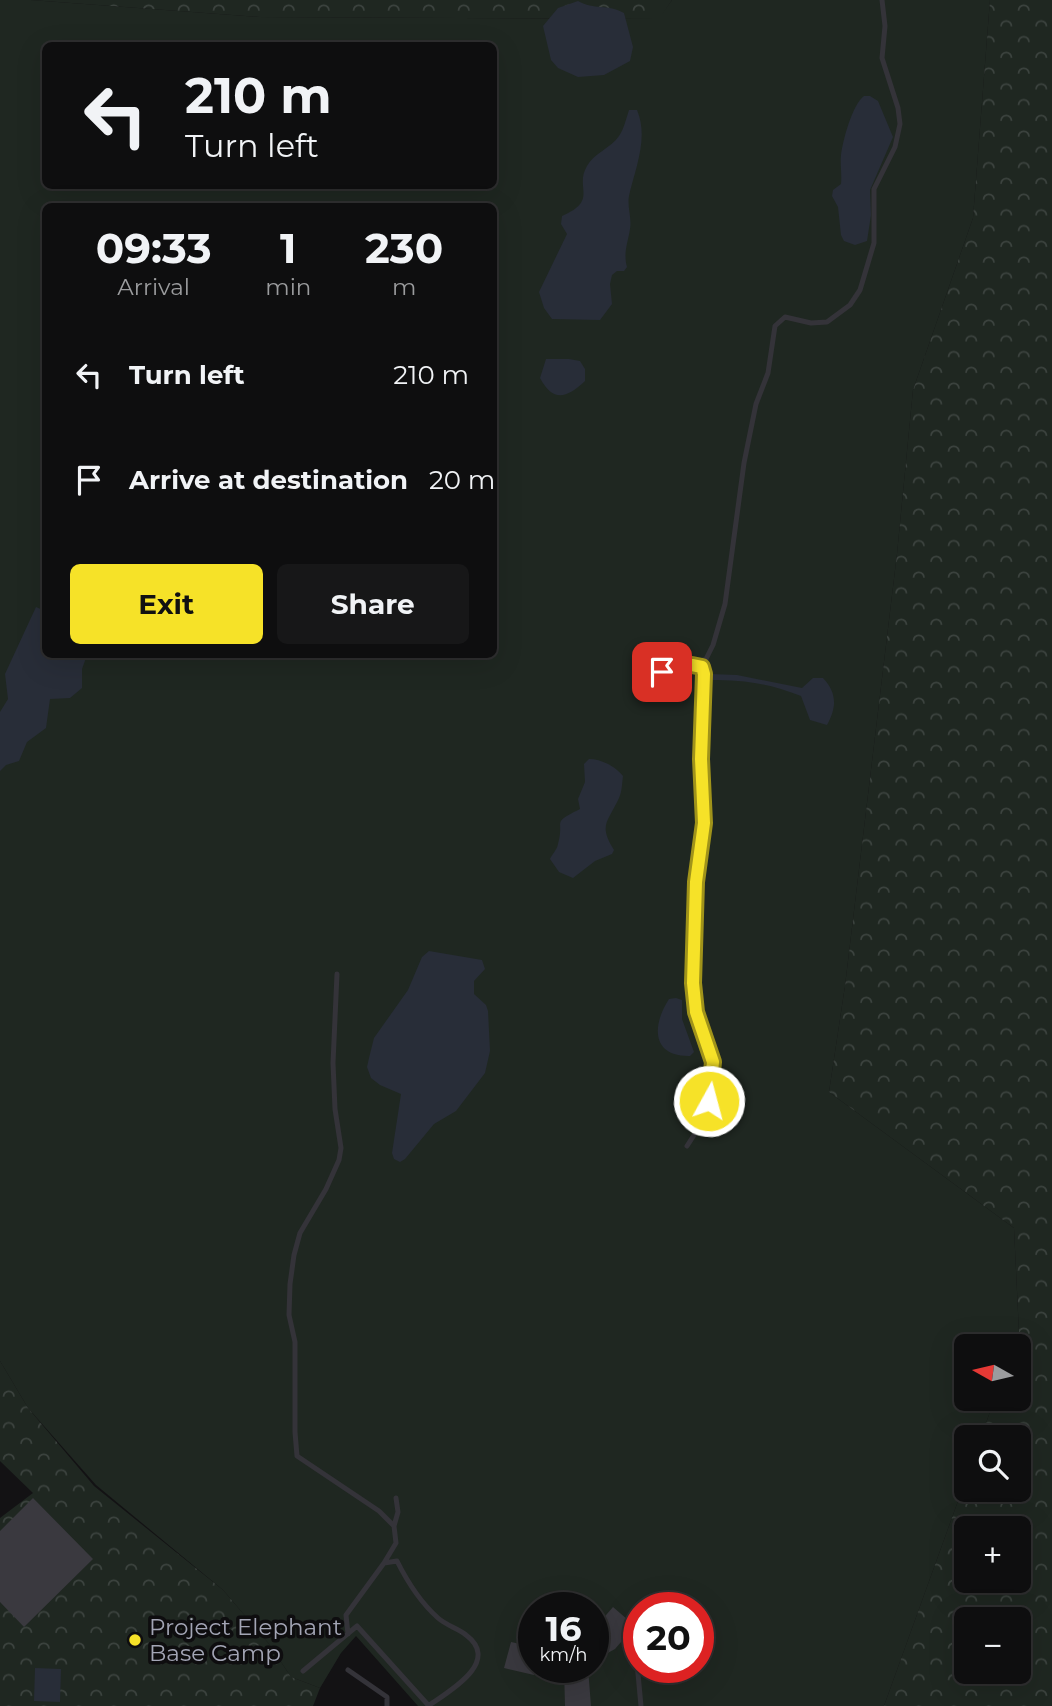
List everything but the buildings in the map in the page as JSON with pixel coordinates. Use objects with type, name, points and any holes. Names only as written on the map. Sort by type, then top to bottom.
[{"type":"lane","points":[[676,669],[709,656],[720,622],[744,463],[756,404],[768,373],[775,326],[785,317],[816,323],[832,320],[855,301],[860,289],[874,243],[874,189],[895,147],[900,124],[883,58],[885,26],[882,0]]},
{"type":"lane","points":[[657,672],[699,666],[703,670],[704,680],[701,749],[704,823],[696,882],[693,993],[696,1012],[713,1062],[713,1073],[705,1118],[687,1146]]},
{"type":"lane","points":[[337,974],[333,1063],[335,1109],[341,1148],[339,1160],[326,1189],[300,1233],[294,1255],[289,1315],[295,1342],[297,1455],[379,1511],[394,1526]]},
{"type":"lane","points":[[348,1633],[346,1615],[396,1543],[396,1498]]},
{"type":"lane","points":[[303,1671],[357,1626],[428,1706],[465,1680],[477,1663],[477,1652],[466,1634],[446,1625],[428,1608],[406,1580],[397,1561],[384,1563]]},
{"type":"lane","points":[[348,1670],[387,1697],[387,1706]]},
{"type":"lane","points":[[639,1683],[641,1706]]},
{"type":"green space","points":[[0,0],[260,17],[658,19],[672,0],[990,0],[973,218],[913,390],[897,554],[845,986],[829,1092],[1014,1228],[1019,1333],[954,1334],[954,1411],[990,1411],[985,1425],[954,1425],[954,1502],[958,1502],[884,1706],[418,1706],[356,1636],[341,1653],[320,1688],[291,1677],[269,1644],[223,1590],[96,1485],[28,1408],[0,1361]]},
{"type":"green space","points":[[31,0],[672,0],[659,19],[260,17]]},
{"type":"green space","points":[[990,0],[1052,0],[1052,1706],[884,1706],[958,1502],[1031,1502],[1031,1425],[985,1425],[990,1411],[1031,1411],[1031,1334],[1018,1334],[1014,1228],[829,1092],[845,986],[897,554],[913,390],[973,218]]},
{"type":"green space","points":[[0,1361],[28,1408],[94,1486],[223,1590],[269,1644],[291,1677],[320,1688],[313,1706],[0,1706],[0,1518],[33,1493],[0,1461]]},
{"type":"shaded area","points":[[578,1],[624,13],[633,47],[630,61],[604,75],[578,77],[558,68],[551,60],[543,26],[558,8]]},
{"type":"shaded area","points":[[864,96],[878,101],[893,137],[870,190],[871,215],[867,241],[855,245],[844,241],[841,235],[838,207],[832,196],[833,190],[841,184],[841,155],[849,123]]},
{"type":"shaded area","points":[[629,110],[637,110],[642,131],[640,153],[629,200],[627,267],[624,271],[617,271],[612,275],[612,304],[600,320],[552,319],[544,308],[539,292],[567,234],[561,224],[562,216],[580,205],[587,166],[619,136]]},
{"type":"shaded area","points":[[546,359],[580,361],[585,369],[585,381],[572,392],[555,394],[540,378]]},
{"type":"shaded area","points":[[36,607],[42,610],[42,658],[86,658],[82,669],[82,688],[70,698],[50,699],[46,728],[27,742],[19,761],[6,765],[0,771],[0,712],[8,699],[5,674]]},
{"type":"shaded area","points":[[710,674],[737,675],[802,688],[813,678],[823,678],[833,695],[833,712],[827,725],[810,720],[801,696],[756,683],[709,680]]},
{"type":"shaded area","points":[[589,759],[608,764],[623,776],[620,796],[606,824],[606,835],[614,850],[612,854],[595,861],[573,878],[559,872],[550,859],[560,836],[560,823],[580,809],[578,799],[585,782],[584,764]]},
{"type":"shaded area","points":[[429,951],[482,960],[485,969],[474,981],[474,994],[486,1005],[488,1011],[490,1051],[485,1073],[456,1111],[434,1124],[400,1162],[394,1159],[392,1153],[401,1094],[371,1078],[367,1067],[374,1038],[408,990],[422,957]]},
{"type":"shaded area","points":[[669,999],[682,1000],[682,1019],[694,1052],[690,1056],[668,1051],[658,1038],[663,1009]]},
{"type":"shaded area","points":[[35,1668],[61,1669],[60,1702],[34,1701]]},
{"type":"place","name":"Project Elephant Base Camp","points":[[135,1640]]},
{"type":"route","points":[[662,672],[695,664],[702,667],[704,674],[701,759],[704,823],[696,882],[693,993],[698,1021],[713,1062],[709,1101]]}]
